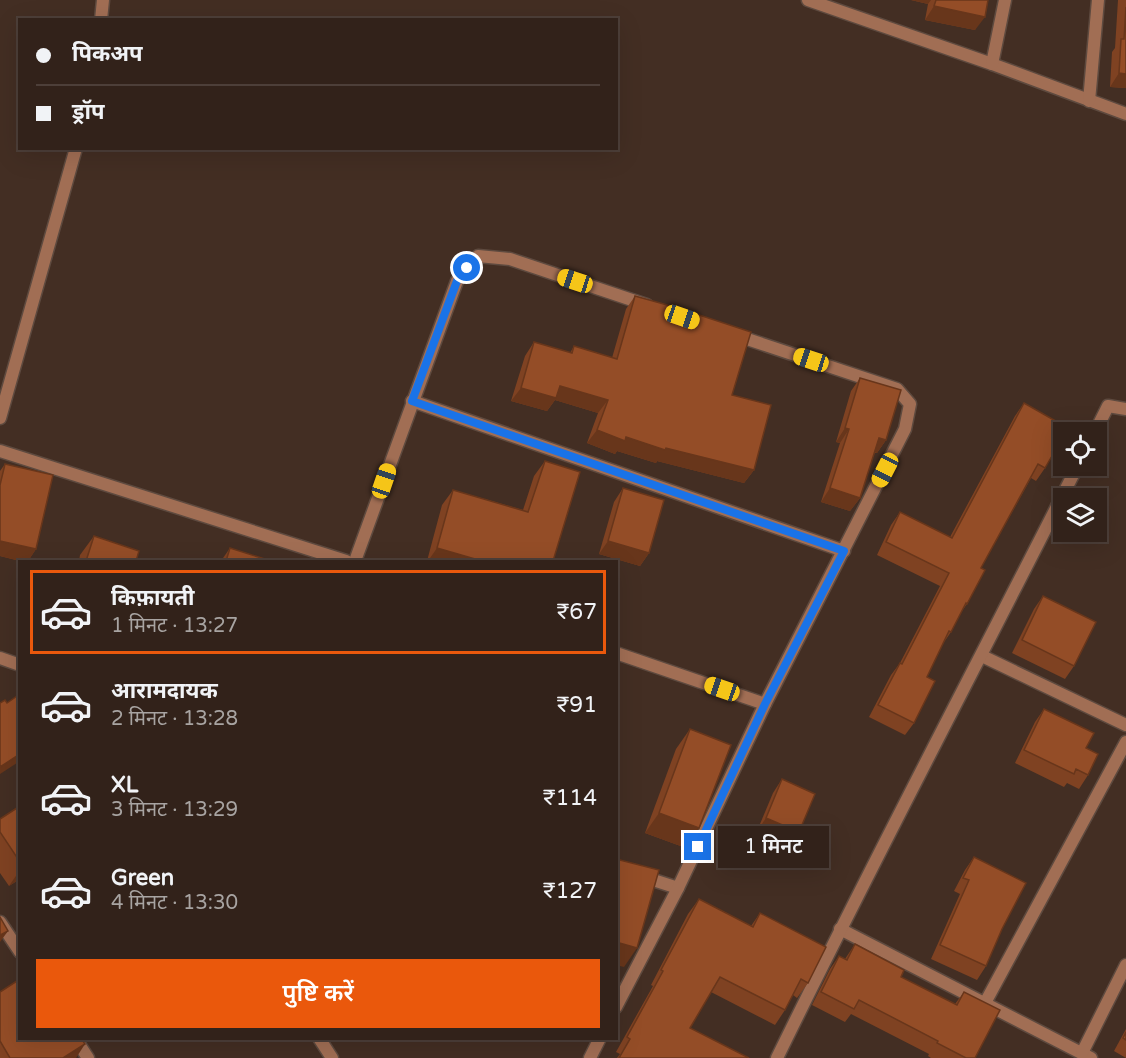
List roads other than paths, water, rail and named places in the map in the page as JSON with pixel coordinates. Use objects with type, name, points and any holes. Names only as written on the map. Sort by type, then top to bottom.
[{"type":"street","points":[[101,18],[103,0]]},
{"type":"street","points":[[808,0],[834,4],[1126,114]]},
{"type":"street","points":[[992,64],[1005,0]]},
{"type":"street","points":[[1089,101],[1098,0]]},
{"type":"street","points":[[0,418],[75,150]]},
{"type":"street","points":[[355,560],[457,281],[478,255],[510,259],[654,308]]},
{"type":"street","points":[[618,1003],[678,888],[765,704],[905,429],[910,404],[897,389],[720,330]]},
{"type":"street","points":[[412,401],[844,551]]},
{"type":"street","points":[[1100,422],[1108,406],[1126,409]]},
{"type":"street","points":[[0,451],[343,560]]},
{"type":"street","points":[[777,1058],[840,929],[1072,476]]},
{"type":"street","points":[[618,654],[765,704]]},
{"type":"street","points":[[982,656],[1126,725]]},
{"type":"street","points":[[0,658],[18,664]]},
{"type":"street","points":[[985,1003],[1126,742]]},
{"type":"street","points":[[618,869],[678,888]]},
{"type":"street","points":[[0,922],[18,949]]},
{"type":"street","points":[[840,929],[1086,1056],[1126,965]]},
{"type":"street","points":[[76,1040],[88,1058]]},
{"type":"street","points":[[320,1040],[332,1058]]},
{"type":"street","points":[[590,1058],[599,1040]]}]
